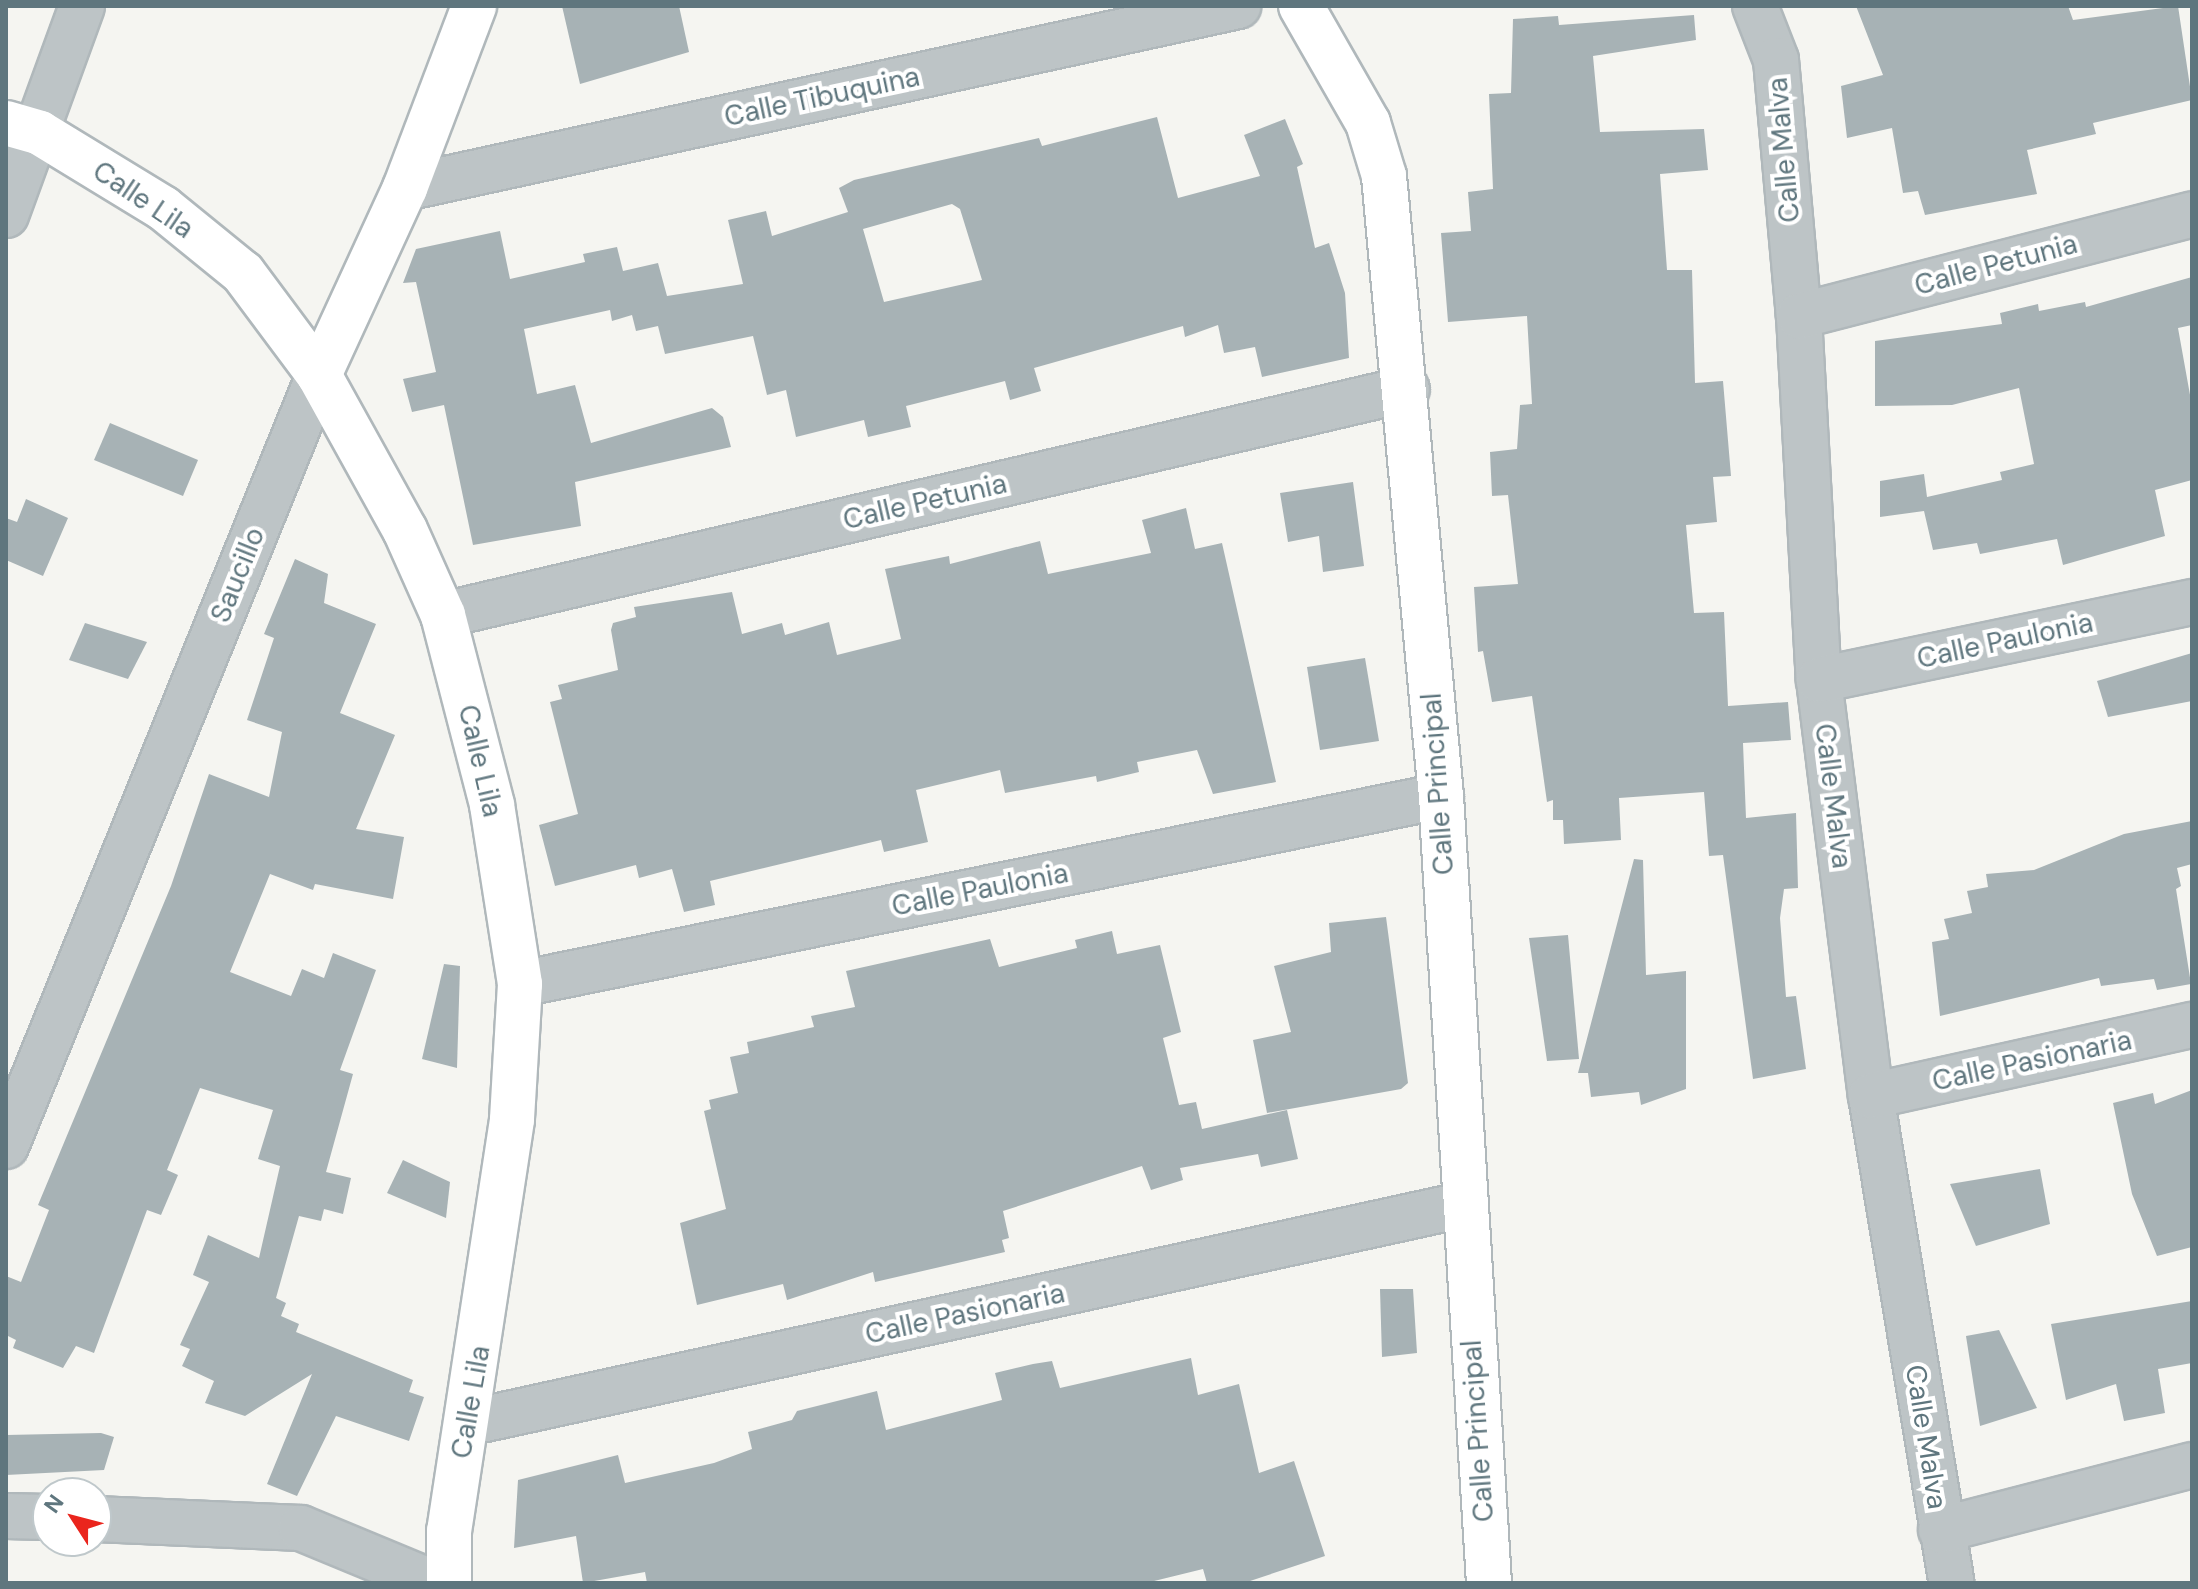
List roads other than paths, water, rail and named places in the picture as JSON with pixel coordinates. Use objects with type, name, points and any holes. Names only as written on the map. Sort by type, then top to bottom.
[{"type":"street","points":[[6,215],[23,128],[82,6]]},
{"type":"street","name":"Saucillo","points":[[6,1146],[319,375],[405,188],[474,6]]},
{"type":"street","name":"Calle Tibuquina","points":[[405,188],[1238,6]]},
{"type":"street","name":"Calle Principal","points":[[1301,6],[1368,123],[1384,176],[1407,389],[1441,796],[1462,1205],[1489,1583]]},
{"type":"street","name":"Calle Malva","points":[[1755,6],[1776,60],[1799,316],[1819,680],[1871,1096],[1952,1583]]},
{"type":"street","name":"Calle Lila","points":[[23,128],[163,208],[243,273],[319,375],[405,530],[443,615],[492,805],[520,984],[512,1120],[449,1531],[449,1583]]},
{"type":"street","name":"Calle Petunia","points":[[1799,316],[2192,214]]},
{"type":"street","name":"Calle Petunia","points":[[443,615],[1407,389]]},
{"type":"street","name":"Calle Paulonia","points":[[1819,680],[2192,602]]},
{"type":"street","name":"Calle Paulonia","points":[[520,984],[1441,796]]},
{"type":"street","name":"Calle Pasionaria","points":[[1871,1096],[2192,1025]]},
{"type":"street","name":"Calle Pasionaria","points":[[467,1423],[1462,1205]]},
{"type":"street","points":[[1941,1530],[2192,1465]]},
{"type":"street","points":[[6,1516],[32,1517]]},
{"type":"street","points":[[112,1520],[301,1528],[434,1583]]}]
